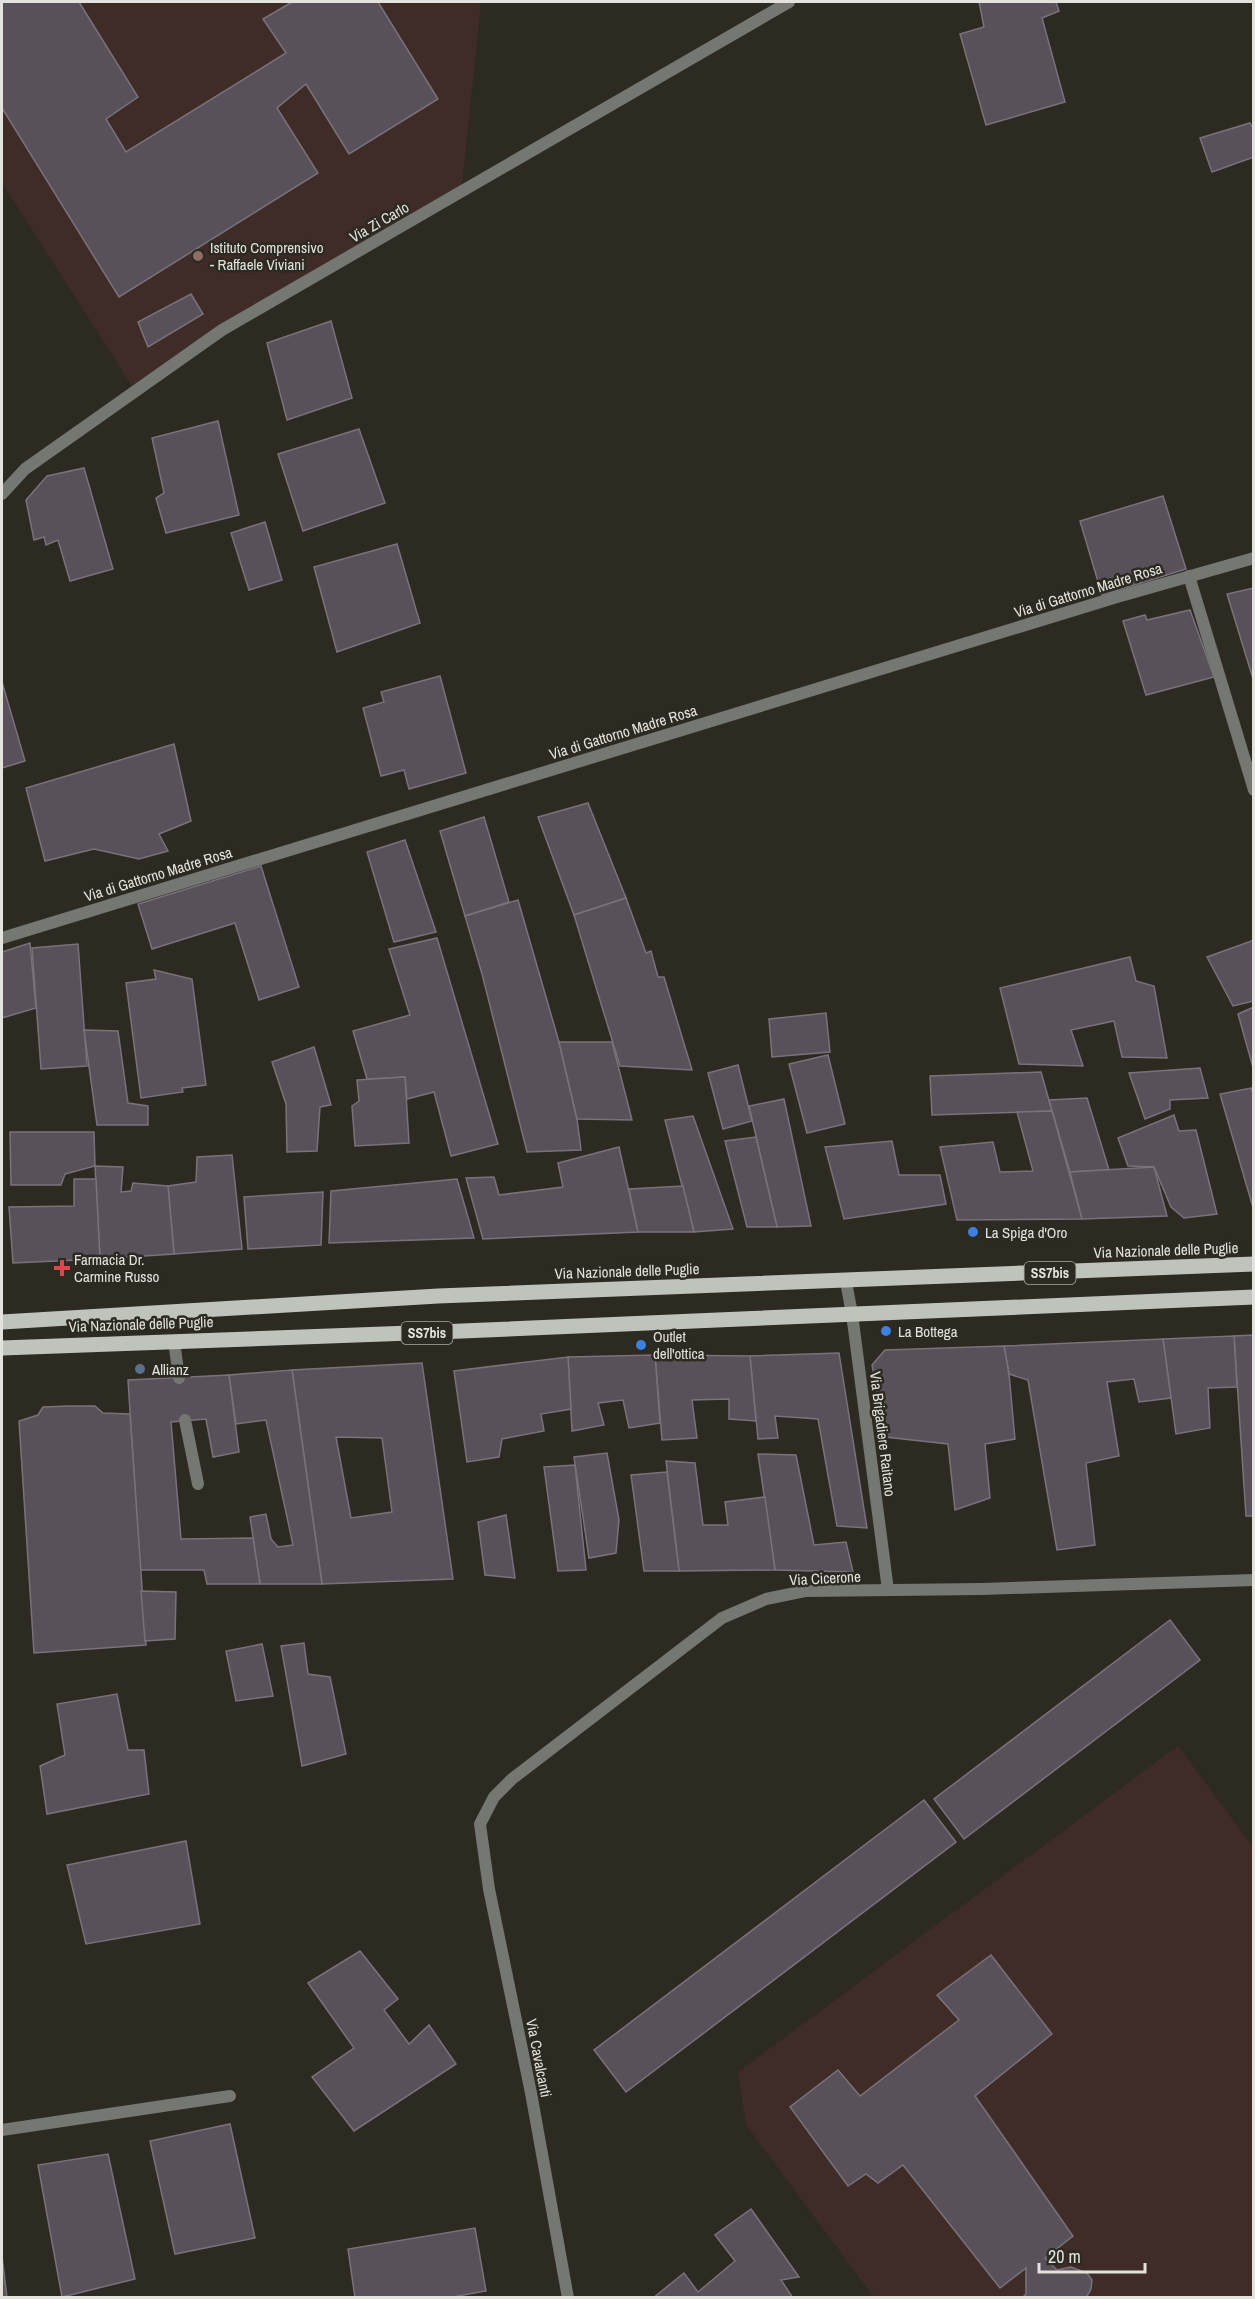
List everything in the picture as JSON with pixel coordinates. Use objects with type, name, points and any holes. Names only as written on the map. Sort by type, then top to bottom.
[{"type":"main road","name":"Via Nazionale delle Puglie","points":[[2,1322],[438,1296],[846,1282],[1254,1264]]},
{"type":"main road","name":"Via Nazionale delle Puglie","points":[[2,1348],[1254,1297]]},
{"type":"street","name":"Via Zi Carlo","points":[[2,494],[26,469],[222,330],[789,2]]},
{"type":"street","name":"Via di Gattorno Madre Rosa","points":[[2,938],[1254,558]]},
{"type":"street","points":[[1189,576],[1254,790]]},
{"type":"street","name":"Via Brigadiere Raitano","points":[[846,1282],[888,1590]]},
{"type":"street","points":[[174,1341],[179,1378]]},
{"type":"street","points":[[185,1420],[198,1484]]},
{"type":"street","name":"Via Cicerone","points":[[480,1824],[494,1797],[512,1779],[722,1618],[766,1599],[805,1592],[1254,1580]]},
{"type":"street","name":"Via Cavalcanti","points":[[480,1824],[489,1889],[531,2093],[568,2298]]},
{"type":"street","points":[[2,2130],[230,2096]]},
{"type":"shaded area","name":"Istituto Comprensivo - Raffaele Viviani","points":[[2,2],[481,2],[462,186],[132,386],[2,183]]},
{"type":"shaded area","points":[[1178,1746],[1253,1847],[1253,2297],[874,2297],[746,2125],[738,2072]]},
{"type":"building","points":[[2,2],[79,2],[138,97],[106,119],[126,152],[286,53],[263,19],[292,2],[378,2],[438,99],[349,154],[306,84],[277,108],[318,173],[119,297],[2,108]]},
{"type":"building","points":[[979,2],[1056,2],[1059,11],[1042,18],[1065,102],[986,125],[960,34],[984,27]]},
{"type":"building","points":[[1250,123],[1254,130],[1254,157],[1212,172],[1200,138]]},
{"type":"building","points":[[191,294],[203,314],[148,347],[138,322]]},
{"type":"building","points":[[331,321],[352,398],[287,420],[267,343]]},
{"type":"building","points":[[218,421],[239,515],[166,533],[156,498],[164,493],[152,438]]},
{"type":"building","points":[[359,429],[385,503],[303,531],[278,454]]},
{"type":"building","points":[[84,468],[113,569],[70,581],[58,540],[46,545],[44,537],[34,540],[26,500],[47,476]]},
{"type":"building","points":[[1163,496],[1186,569],[1102,595],[1080,521]]},
{"type":"building","points":[[265,522],[282,580],[249,590],[231,533]]},
{"type":"building","points":[[397,544],[420,623],[337,652],[314,567]]},
{"type":"building","points":[[1254,588],[1254,682],[1227,594]]},
{"type":"building","points":[[1190,610],[1214,677],[1146,695],[1123,621],[1145,615],[1147,620]]},
{"type":"building","points":[[440,676],[466,773],[409,789],[404,770],[381,776],[363,708],[384,702],[381,692]]},
{"type":"building","points":[[2,682],[25,761],[2,768]]},
{"type":"building","points":[[174,744],[191,821],[159,834],[168,851],[139,859],[94,849],[45,861],[26,788]]},
{"type":"building","points":[[588,803],[626,898],[574,915],[538,817]]},
{"type":"building","points":[[484,817],[509,902],[465,916],[440,831]]},
{"type":"building","points":[[405,840],[436,932],[394,942],[367,852]]},
{"type":"building","points":[[261,866],[299,987],[259,1000],[235,923],[152,949],[138,904]]},
{"type":"building","points":[[626,898],[646,953],[651,951],[658,977],[664,977],[692,1070],[620,1066],[574,915]]},
{"type":"building","points":[[518,900],[559,1042],[577,1119],[581,1150],[527,1152],[465,916]]},
{"type":"building","points":[[437,938],[498,1144],[451,1156],[434,1092],[407,1099],[405,1077],[367,1079],[353,1031],[410,1015],[389,949]]},
{"type":"building","points":[[1254,940],[1254,1001],[1233,1006],[1207,957]]},
{"type":"building","points":[[30,943],[36,1008],[2,1018],[2,952]]},
{"type":"building","points":[[78,944],[87,1066],[41,1069],[32,948]]},
{"type":"building","points":[[1130,957],[1136,981],[1154,986],[1167,1058],[1122,1057],[1114,1021],[1071,1030],[1083,1066],[1019,1064],[1000,988]]},
{"type":"building","points":[[154,970],[192,979],[206,1085],[182,1088],[183,1092],[141,1098],[126,983],[156,979]]},
{"type":"building","points":[[1254,1007],[1254,1071],[1238,1014]]},
{"type":"building","points":[[826,1013],[830,1052],[772,1057],[769,1019]]},
{"type":"building","points":[[84,1030],[118,1031],[128,1103],[148,1106],[148,1125],[97,1125]]},
{"type":"building","points":[[559,1042],[612,1042],[632,1120],[577,1119]]},
{"type":"building","points":[[314,1047],[331,1105],[320,1107],[317,1151],[287,1152],[286,1104],[272,1062]]},
{"type":"building","points":[[828,1055],[845,1124],[807,1133],[789,1064]]},
{"type":"building","points":[[738,1065],[752,1121],[723,1129],[708,1073]]},
{"type":"building","points":[[1200,1068],[1208,1098],[1170,1100],[1170,1109],[1145,1119],[1129,1073]]},
{"type":"building","points":[[1041,1072],[1052,1111],[932,1115],[930,1076]]},
{"type":"building","points":[[405,1077],[409,1143],[355,1146],[352,1106],[359,1101],[357,1080]]},
{"type":"building","points":[[1251,1088],[1254,1096],[1254,1211],[1220,1094]]},
{"type":"building","points":[[1087,1098],[1109,1170],[1070,1172],[1049,1100]]},
{"type":"building","points":[[784,1099],[811,1226],[777,1227],[749,1106]]},
{"type":"building","points":[[1052,1111],[1082,1219],[957,1220],[940,1147],[993,1142],[1000,1172],[1033,1171],[1017,1112]]},
{"type":"building","points":[[1174,1115],[1179,1131],[1196,1130],[1217,1214],[1184,1218],[1171,1207],[1154,1167],[1128,1166],[1118,1138]]},
{"type":"building","points":[[693,1116],[733,1229],[694,1232],[665,1120]]},
{"type":"building","points":[[10,1132],[94,1132],[95,1166],[65,1174],[61,1185],[11,1185]]},
{"type":"building","points":[[756,1137],[777,1227],[747,1227],[725,1141]]},
{"type":"building","points":[[892,1141],[899,1175],[940,1175],[946,1204],[844,1219],[825,1147]]},
{"type":"building","points":[[619,1147],[638,1232],[483,1239],[466,1178],[494,1177],[499,1195],[563,1187],[558,1163]]},
{"type":"building","points":[[232,1155],[242,1249],[174,1254],[168,1186],[196,1182],[197,1157]]},
{"type":"building","points":[[95,1166],[123,1167],[121,1192],[131,1191],[133,1183],[168,1186],[174,1254],[100,1259]]},
{"type":"building","points":[[1154,1167],[1167,1216],[1082,1219],[1070,1172]]},
{"type":"building","points":[[74,1179],[96,1179],[100,1259],[13,1263],[9,1207],[74,1206]]},
{"type":"building","points":[[457,1179],[474,1238],[329,1243],[331,1191]]},
{"type":"building","points":[[683,1186],[694,1232],[638,1232],[629,1189]]},
{"type":"building","points":[[323,1192],[321,1245],[248,1249],[244,1197]]},
{"type":"building","points":[[1254,1335],[1254,1516],[1246,1516],[1234,1336]]},
{"type":"building","points":[[1234,1336],[1237,1387],[1208,1388],[1210,1428],[1176,1434],[1163,1339]]},
{"type":"building","points":[[1163,1339],[1171,1398],[1139,1402],[1134,1379],[1107,1382],[1119,1456],[1086,1463],[1095,1545],[1057,1550],[1028,1380],[1009,1374],[1004,1346]]},
{"type":"building","points":[[1004,1346],[1015,1439],[985,1444],[990,1498],[955,1510],[948,1444],[885,1437],[872,1365],[885,1350]]},
{"type":"building","points":[[839,1353],[867,1528],[837,1526],[818,1419],[775,1416],[778,1438],[758,1439],[750,1356]]},
{"type":"building","points":[[655,1355],[750,1356],[756,1421],[729,1419],[729,1399],[692,1400],[697,1438],[662,1440]]},
{"type":"building","points":[[655,1355],[660,1423],[629,1428],[623,1400],[598,1403],[604,1425],[572,1431],[568,1357]]},
{"type":"building","points":[[568,1357],[571,1409],[541,1414],[544,1431],[502,1439],[499,1457],[467,1462],[454,1371]]},
{"type":"building","points":[[422,1363],[453,1579],[322,1584],[292,1370]],"holes":[[[336,1437],[382,1438],[392,1512],[351,1518]]]},
{"type":"building","points":[[292,1370],[322,1584],[260,1584],[250,1517],[266,1514],[271,1539],[278,1547],[293,1545],[266,1420],[236,1424],[229,1375]]},
{"type":"building","points":[[229,1375],[239,1452],[213,1457],[206,1419],[171,1422],[181,1539],[253,1538],[260,1584],[207,1584],[204,1570],[140,1570],[128,1380]]},
{"type":"building","points":[[95,1406],[103,1413],[130,1414],[146,1645],[34,1653],[19,1421],[38,1415],[43,1407]]},
{"type":"building","points":[[607,1453],[619,1520],[616,1553],[589,1558],[574,1457]]},
{"type":"building","points":[[758,1454],[796,1455],[814,1545],[846,1542],[853,1572],[775,1570]]},
{"type":"building","points":[[666,1461],[695,1463],[703,1525],[728,1525],[725,1502],[765,1497],[775,1570],[679,1571]]},
{"type":"building","points":[[575,1465],[586,1570],[558,1571],[544,1467]]},
{"type":"building","points":[[667,1472],[679,1571],[644,1571],[631,1475]]},
{"type":"building","points":[[506,1515],[515,1578],[485,1575],[478,1522]]},
{"type":"building","points":[[141,1591],[176,1592],[175,1639],[145,1641]]},
{"type":"building","points":[[1170,1620],[1200,1660],[964,1839],[934,1799]]},
{"type":"building","points":[[304,1643],[308,1674],[330,1677],[346,1754],[302,1766],[281,1646]]},
{"type":"building","points":[[262,1644],[273,1696],[236,1701],[226,1651]]},
{"type":"building","points":[[117,1694],[128,1750],[144,1750],[149,1794],[47,1814],[40,1766],[65,1755],[57,1704]]},
{"type":"building","points":[[924,1800],[956,1842],[626,2092],[594,2050]]},
{"type":"building","points":[[186,1841],[200,1924],[86,1944],[67,1865]]},
{"type":"building","points":[[360,1951],[398,1999],[384,2010],[409,2044],[429,2025],[456,2064],[354,2131],[312,2077],[354,2048],[308,1983]]},
{"type":"building","points":[[991,1955],[1052,2034],[975,2096],[1073,2236],[1045,2258],[1057,2270],[1071,2267],[1087,2273],[1092,2280],[1091,2289],[1086,2298],[1022,2298],[1026,2294],[1026,2268],[1000,2288],[903,2165],[878,2183],[866,2174],[848,2186],[790,2107],[838,2070],[860,2096],[959,2020],[937,1995]]},
{"type":"building","points":[[230,2124],[255,2238],[175,2254],[150,2141]]},
{"type":"building","points":[[108,2154],[135,2279],[62,2297],[38,2165]]},
{"type":"building","points":[[751,2209],[799,2277],[781,2280],[793,2298],[653,2298],[684,2273],[698,2292],[735,2261],[715,2235]]},
{"type":"building","points":[[475,2228],[486,2291],[447,2298],[355,2298],[348,2249]]},
{"type":"building","points":[[2,2256],[7,2298],[2,2298]]},
{"type":"place","name":"Istituto Comprensivo - Raffaele Viviani","points":[[198,256]]},
{"type":"place","name":"La Spiga d'Oro","points":[[973,1232]]},
{"type":"place","name":"Farmacia Dr. Carmine Russo","points":[[62,1268]]},
{"type":"place","name":"La Bottega","points":[[886,1331]]},
{"type":"place","name":"Outlet dell'ottica","points":[[641,1345]]},
{"type":"place","name":"Allianz","points":[[140,1369]]}]
